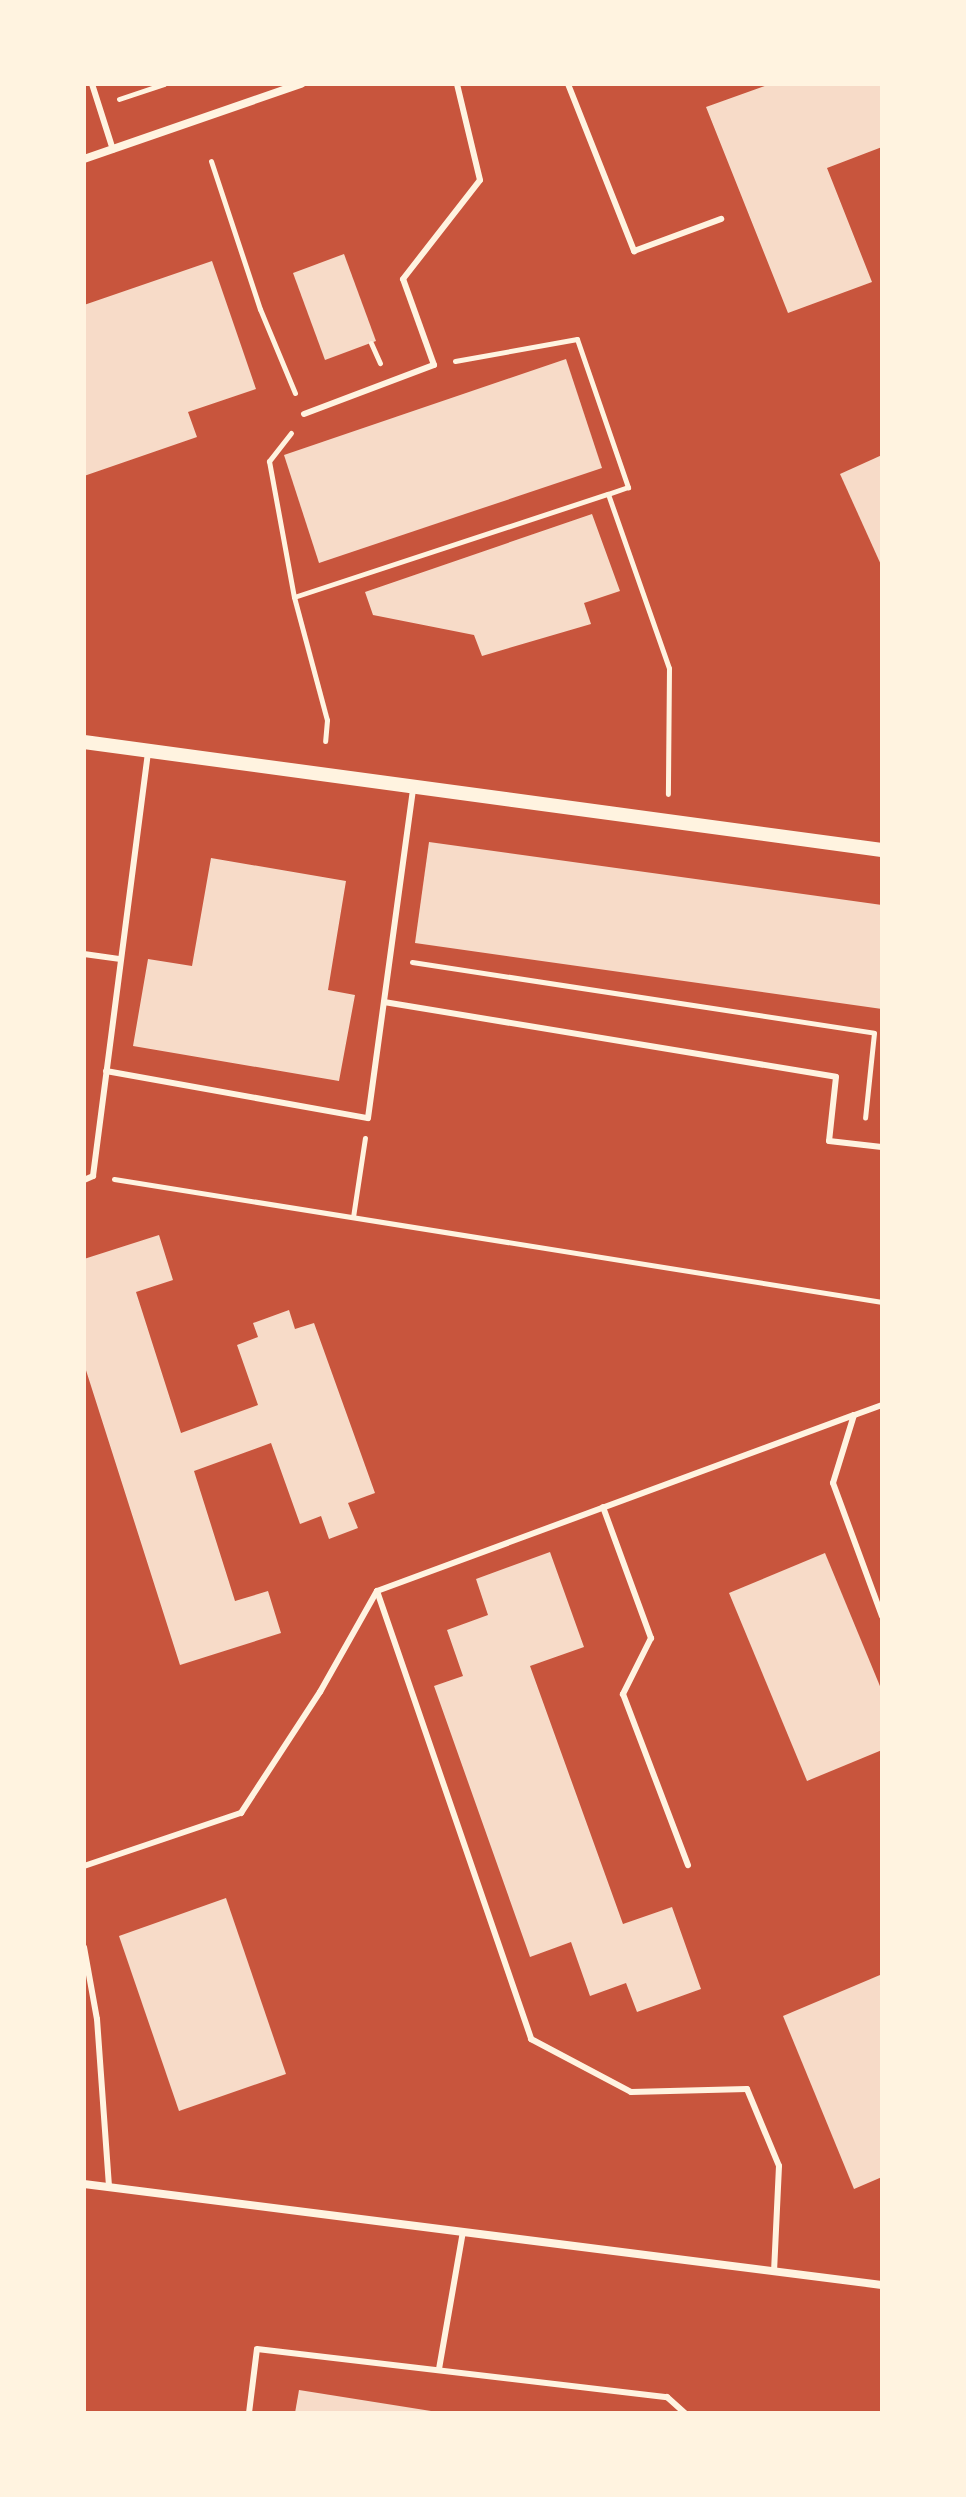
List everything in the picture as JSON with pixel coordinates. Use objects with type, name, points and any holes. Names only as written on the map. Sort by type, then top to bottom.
[{"type":"street","points":[[84,159],[301,84]]},
{"type":"street","points":[[84,742],[413,789],[882,850]]},
{"type":"street","points":[[84,2184],[882,2285]]},
{"type":"lane","points":[[92,84],[113,150]]},
{"type":"lane","points":[[304,414],[434,365],[403,279],[480,180],[457,84]]},
{"type":"lane","points":[[568,84],[634,251],[721,219]]},
{"type":"lane","points":[[84,1180],[93,1176],[148,751]]},
{"type":"lane","points":[[106,1071],[368,1118],[413,789]]},
{"type":"lane","points":[[84,954],[121,959]]},
{"type":"lane","points":[[384,1002],[836,1077],[829,1141],[882,1147]]},
{"type":"lane","points":[[84,1866],[241,1813],[320,1692],[377,1591],[882,1405]]},
{"type":"lane","points":[[854,1415],[833,1483],[882,1616]]},
{"type":"lane","points":[[603,1507],[651,1638],[623,1694],[688,1865]]},
{"type":"lane","points":[[377,1591],[531,2039],[631,2092],[747,2089],[779,2166],[774,2271]]},
{"type":"lane","points":[[84,1947],[97,2019],[109,2187]]},
{"type":"lane","points":[[439,2369],[463,2232]]},
{"type":"lane","points":[[249,2413],[257,2349],[667,2397],[685,2413]]},
{"type":"path","points":[[211,161],[260,309],[304,414],[269,461],[294,597],[327,720],[325,741]]},
{"type":"path","points":[[294,597],[628,487],[577,339],[434,365]]},
{"type":"path","points":[[608,494],[669,668],[671,769],[664,821]]},
{"type":"path","points":[[389,959],[874,1033],[861,1118],[872,1119]]},
{"type":"path","points":[[353,1217],[368,1118]]},
{"type":"path","points":[[93,1176],[882,1302]]},
{"type":"building","points":[[770,84],[882,84],[882,147],[827,168],[872,282],[788,313],[706,107]]},
{"type":"building","points":[[344,254],[376,341],[325,360],[293,273]]},
{"type":"building","points":[[212,261],[256,389],[188,412],[197,437],[84,476],[84,305]]},
{"type":"building","points":[[566,359],[602,468],[319,563],[284,455]]},
{"type":"building","points":[[882,455],[882,567],[840,474]]},
{"type":"building","points":[[592,514],[620,591],[584,603],[591,624],[482,656],[474,635],[373,615],[365,592]]},
{"type":"building","points":[[429,842],[882,905],[882,1009],[415,943]]},
{"type":"building","points":[[211,858],[346,881],[328,990],[355,995],[339,1081],[133,1046],[148,959],[192,966]]},
{"type":"building","points":[[159,1235],[173,1280],[136,1292],[181,1433],[258,1405],[237,1345],[258,1337],[253,1323],[289,1310],[295,1329],[314,1323],[375,1493],[348,1503],[358,1528],[329,1539],[321,1516],[300,1524],[271,1443],[194,1471],[235,1601],[268,1591],[281,1633],[180,1665],[84,1364],[84,1259]]},
{"type":"building","points":[[550,1552],[584,1647],[530,1666],[623,1924],[672,1907],[701,1989],[637,2012],[626,1983],[590,1996],[571,1942],[530,1957],[434,1686],[463,1676],[447,1630],[488,1615],[476,1579]]},
{"type":"building","points":[[825,1553],[882,1691],[882,1750],[807,1781],[729,1593]]},
{"type":"building","points":[[226,1898],[286,2074],[179,2111],[119,1936]]},
{"type":"building","points":[[880,1975],[882,2177],[854,2189],[783,2016]]},
{"type":"building","points":[[299,2390],[431,2411],[431,2413],[295,2413]]}]
